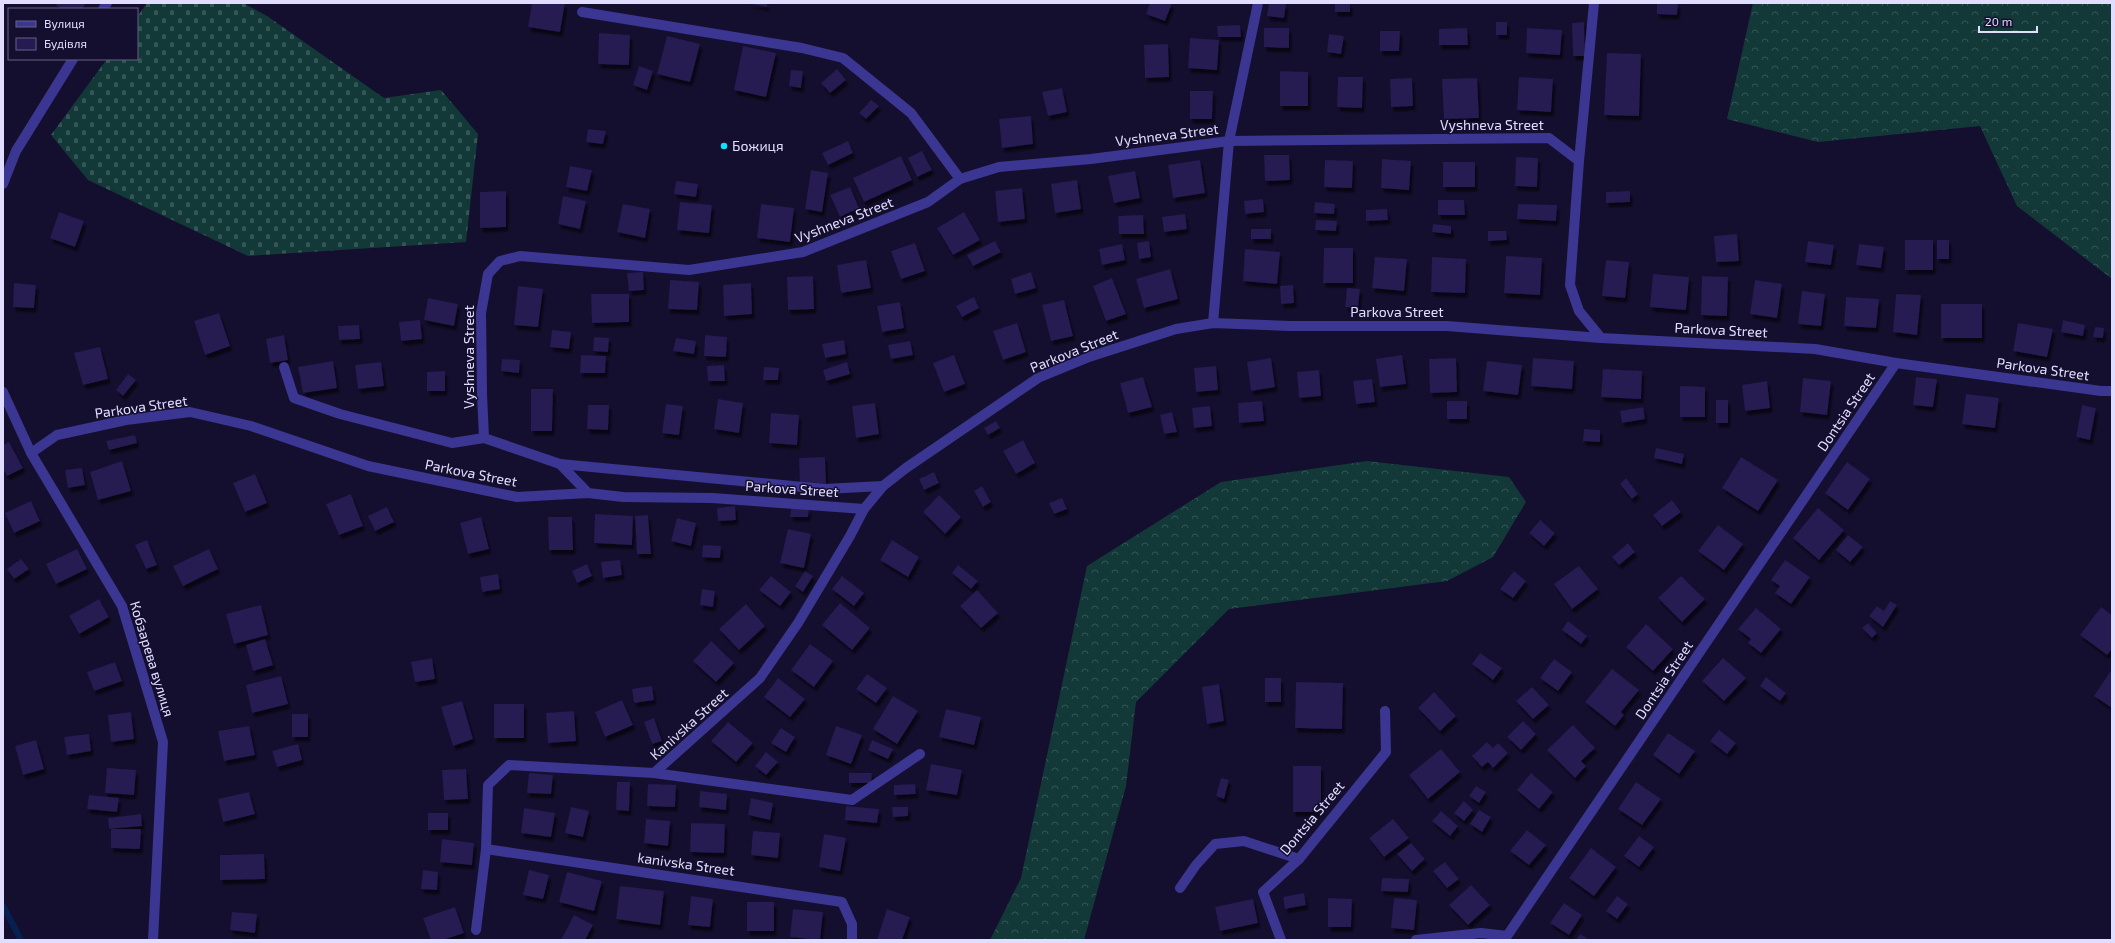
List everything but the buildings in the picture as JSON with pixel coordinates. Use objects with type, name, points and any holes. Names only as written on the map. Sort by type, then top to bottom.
[{"type":"street","points":[[1214,323],[1229,141],[1258,3]]},
{"type":"street","points":[[1594,3],[1579,161],[1570,285],[1579,311],[1601,338]]},
{"type":"street","points":[[582,12],[802,48],[843,58],[911,113],[960,180]]},
{"type":"street","points":[[3,184],[16,151],[72,60]]},
{"type":"street","name":"Vyshneva Street","points":[[484,438],[481,313],[488,274],[500,261],[520,256],[689,270],[803,252],[928,202],[960,180],[999,166],[1091,159],[1229,141],[1549,138],[1579,161]]},
{"type":"street","name":"Parkova Street","points":[[31,453],[57,435],[126,420],[190,412],[251,426],[368,466],[510,496],[517,497],[588,493],[623,497],[712,498],[864,509],[883,486],[906,468],[1038,378],[1089,357],[1176,329],[1214,323],[1290,326],[1447,326],[1601,338],[1815,349],[1896,363],[2101,391],[2112,391]]},
{"type":"street","name":"Dontsia Street","points":[[1416,940],[1481,933],[1507,936],[1896,363]]},
{"type":"street","points":[[284,367],[294,398],[340,414],[452,443],[484,438],[560,464],[824,489],[883,486]]},
{"type":"street","name":"Кобзарева вулиця","points":[[3,392],[31,453],[122,606],[163,742],[153,940]]},
{"type":"street","points":[[560,464],[588,493]]},
{"type":"street","name":"Kanivska Street","points":[[476,930],[486,849],[488,785],[510,765],[654,773],[760,678],[798,623],[850,536],[864,509]]},
{"type":"street","name":"Dontsia Street","points":[[1281,940],[1263,892],[1299,859],[1386,752],[1385,711]]},
{"type":"street","points":[[654,773],[852,800],[920,754]]},
{"type":"street","points":[[1180,888],[1196,865],[1215,844],[1244,841],[1299,859]]},
{"type":"street","name":"kanivska Street","points":[[486,849],[842,902],[852,924],[852,940]]},
{"type":"green space","points":[[147,3],[243,3],[267,16],[384,98],[441,90],[478,134],[466,242],[248,256],[88,180],[51,135],[106,60],[138,60],[138,16]]},
{"type":"green space","points":[[1753,3],[2112,3],[2112,279],[2017,206],[1980,126],[1818,142],[1727,119]]},
{"type":"green space","points":[[1367,461],[1509,477],[1526,502],[1493,557],[1447,581],[1229,609],[1136,702],[1126,786],[1084,940],[990,940],[1021,878],[1087,566],[1221,482]]},
{"type":"waterway","points":[[3,906],[21,940]]},
{"type":"place","name":"Божиця","points":[[724,146]]}]
